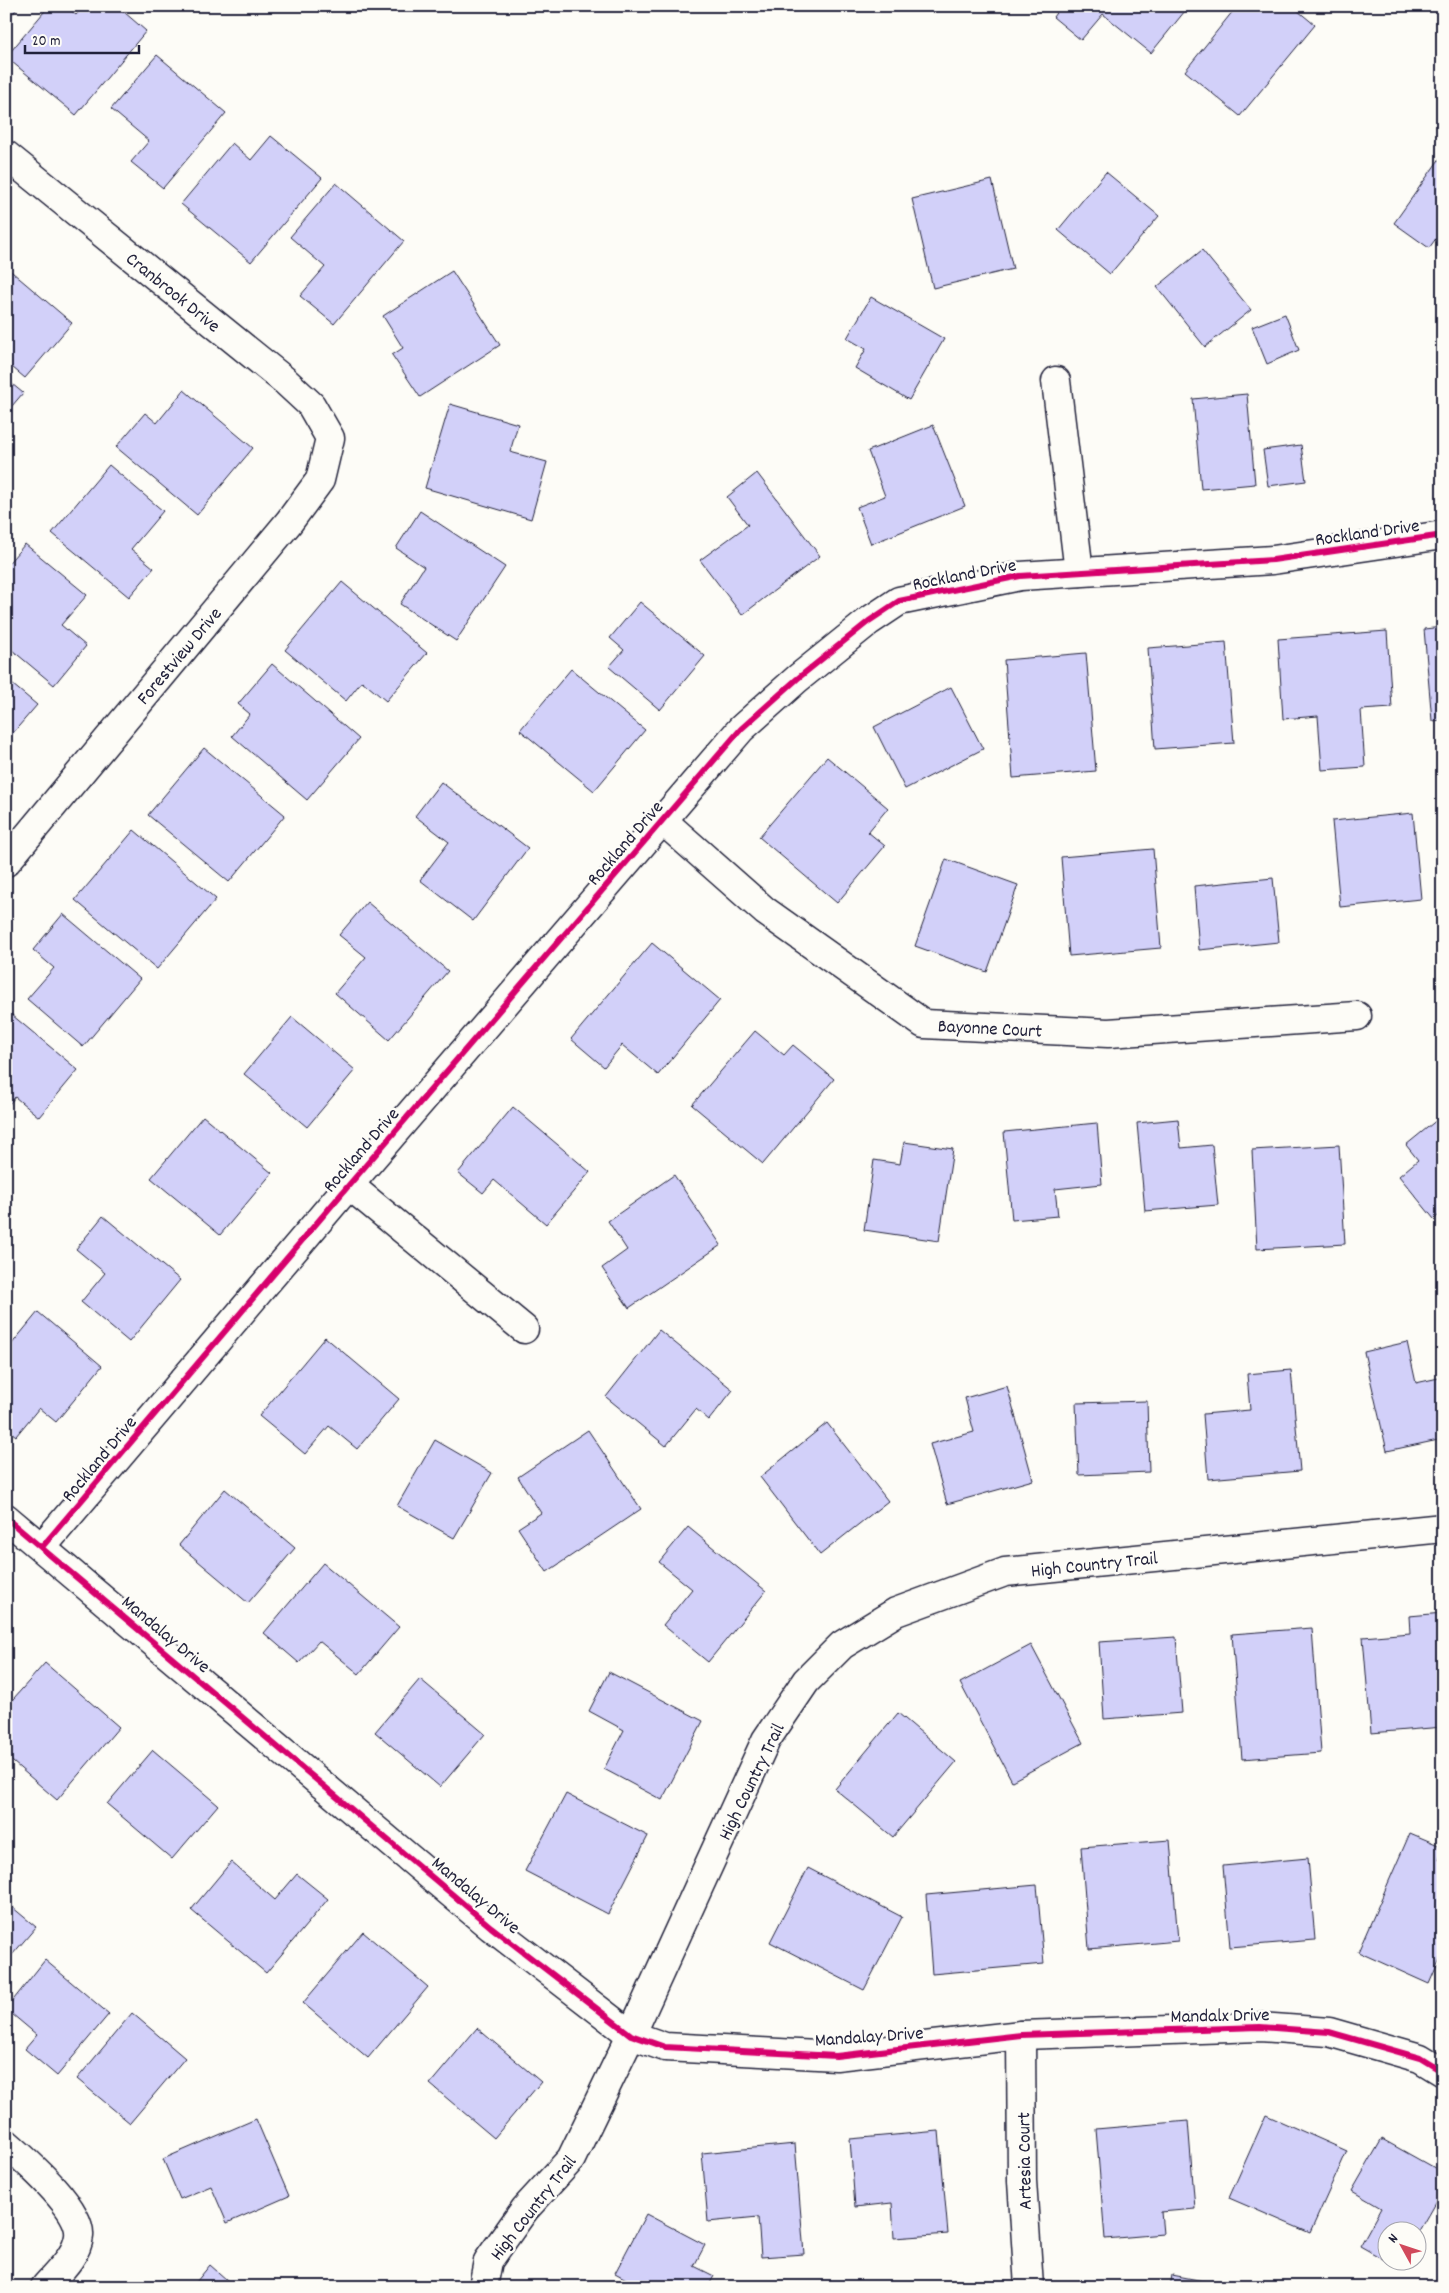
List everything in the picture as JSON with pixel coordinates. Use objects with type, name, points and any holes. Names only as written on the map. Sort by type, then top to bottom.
[{"type":"street","name":"Cranbrook Drive","points":[[6,155],[284,380],[311,405],[330,438]]},
{"type":"street","points":[[1056,381],[1079,572]]},
{"type":"street","name":"Forestview Drive","points":[[6,862],[289,522],[320,480],[330,438]]},
{"type":"street","name":"Rockland Drive","points":[[42,1547],[349,1185],[742,729],[798,679],[869,621],[900,601],[1020,576],[1273,560],[1443,535]]},
{"type":"street","name":"Bayonne Court","points":[[662,820],[765,911],[924,1024],[1108,1033],[1357,1016]]},
{"type":"street","points":[[349,1185],[524,1329]]},
{"type":"street","name":"Mandalay Drive","points":[[6,1518],[491,1927],[631,2035],[665,2047],[836,2056],[1021,2035]]},
{"type":"street","name":"High Country Trail","points":[[483,2287],[488,2261],[525,2209],[571,2159],[631,2035],[766,1740],[806,1681],[842,1645],[896,1612],[1004,1572],[1443,1528]]},
{"type":"street","name":"Mandalx Drive","points":[[1021,2035],[1260,2027],[1329,2032],[1420,2058],[1443,2072]]},
{"type":"street","name":"Artesia Court","points":[[1021,2035],[1022,2181],[1029,2287]]},
{"type":"street","points":[[6,2143],[49,2183],[76,2221],[79,2236],[71,2257],[45,2287]]},
{"type":"building","points":[[6,6],[19,6],[6,22]]},
{"type":"building","points":[[49,6],[66,6],[76,15],[84,6],[117,6],[146,31],[76,115],[6,57]]},
{"type":"building","points":[[1061,6],[1189,6],[1151,53],[1103,14],[1081,40],[1053,17]]},
{"type":"building","points":[[1237,6],[1292,6],[1315,25],[1240,116],[1185,71]]},
{"type":"building","points":[[157,55],[226,113],[163,188],[131,162],[149,141],[111,109]]},
{"type":"building","points":[[271,136],[322,178],[251,262],[181,204],[232,143],[251,160]]},
{"type":"building","points":[[1443,154],[1443,229],[1429,248],[1394,223]]},
{"type":"building","points":[[1106,172],[1159,216],[1110,274],[1058,230]]},
{"type":"building","points":[[992,180],[1013,269],[933,288],[912,199]]},
{"type":"building","points":[[336,183],[404,241],[334,324],[300,296],[325,267],[290,237]]},
{"type":"building","points":[[1202,250],[1251,310],[1205,347],[1157,287]]},
{"type":"building","points":[[6,267],[72,323],[25,378],[6,362]]},
{"type":"building","points":[[452,271],[500,345],[420,397],[392,355],[403,348],[383,316]]},
{"type":"building","points":[[871,297],[944,339],[909,400],[855,368],[866,349],[847,338]]},
{"type":"building","points":[[1285,314],[1299,350],[1267,364],[1252,327]]},
{"type":"building","points":[[6,379],[23,393],[6,413]]},
{"type":"building","points":[[184,390],[253,448],[197,515],[116,447],[145,413],[157,423]]},
{"type":"building","points":[[1247,394],[1255,484],[1201,489],[1193,399]]},
{"type":"building","points":[[450,404],[518,424],[510,452],[547,462],[531,519],[425,488]]},
{"type":"building","points":[[933,425],[965,506],[871,544],[857,507],[885,496],[868,451]]},
{"type":"building","points":[[1301,445],[1306,481],[1268,486],[1263,450]]},
{"type":"building","points":[[109,465],[163,511],[131,549],[154,568],[129,597],[52,533]]},
{"type":"building","points":[[757,473],[820,556],[742,615],[700,560],[748,525],[727,497]]},
{"type":"building","points":[[420,511],[505,567],[456,641],[400,604],[424,567],[396,548]]},
{"type":"building","points":[[25,544],[87,595],[61,625],[86,646],[54,685],[6,645],[6,566]]},
{"type":"building","points":[[342,582],[427,653],[386,701],[362,681],[346,701],[285,650]]},
{"type":"building","points":[[640,602],[705,656],[660,710],[609,667],[624,650],[610,638]]},
{"type":"building","points":[[1443,627],[1443,720],[1432,721],[1424,629]]},
{"type":"building","points":[[1387,631],[1392,708],[1361,710],[1365,767],[1322,770],[1318,716],[1283,719],[1278,639]]},
{"type":"building","points":[[1226,642],[1234,743],[1155,749],[1148,648]]},
{"type":"building","points":[[1086,653],[1096,771],[1013,778],[1004,660]]},
{"type":"building","points":[[272,664],[359,739],[307,800],[232,736],[250,714],[238,704]]},
{"type":"building","points":[[571,669],[645,730],[594,791],[520,730]]},
{"type":"building","points":[[6,679],[37,705],[6,741]]},
{"type":"building","points":[[951,687],[983,749],[905,789],[874,727]]},
{"type":"building","points":[[204,748],[285,815],[229,882],[148,815]]},
{"type":"building","points":[[827,757],[888,808],[868,832],[885,846],[837,903],[759,837]]},
{"type":"building","points":[[441,782],[528,848],[473,921],[420,880],[449,842],[415,816]]},
{"type":"building","points":[[1413,813],[1421,899],[1340,907],[1332,821]]},
{"type":"building","points":[[134,830],[216,899],[157,969],[75,900]]},
{"type":"building","points":[[1153,849],[1161,948],[1069,956],[1061,857]]},
{"type":"building","points":[[946,859],[1018,885],[987,972],[915,946]]},
{"type":"building","points":[[1273,878],[1279,942],[1199,950],[1194,886]]},
{"type":"building","points":[[367,902],[448,971],[389,1040],[335,993],[366,957],[339,935]]},
{"type":"building","points":[[63,914],[140,979],[83,1047],[27,999],[54,968],[33,950]]},
{"type":"building","points":[[652,943],[720,1000],[658,1075],[622,1045],[604,1067],[571,1039]]},
{"type":"building","points":[[6,1010],[78,1070],[39,1117],[15,1097],[6,1108]]},
{"type":"building","points":[[292,1017],[355,1070],[307,1127],[244,1074]]},
{"type":"building","points":[[755,1031],[784,1055],[793,1045],[834,1079],[763,1164],[692,1105]]},
{"type":"building","points":[[513,1107],[590,1172],[546,1224],[494,1180],[483,1193],[458,1173]]},
{"type":"building","points":[[1443,1115],[1443,1212],[1434,1219],[1399,1176],[1418,1160],[1406,1145]]},
{"type":"building","points":[[203,1116],[272,1173],[220,1235],[151,1178]]},
{"type":"building","points":[[1178,1119],[1181,1148],[1212,1145],[1218,1205],[1145,1211],[1137,1123]]},
{"type":"building","points":[[1097,1123],[1102,1184],[1055,1189],[1058,1216],[1012,1220],[1004,1132]]},
{"type":"building","points":[[904,1142],[953,1149],[939,1241],[864,1230],[874,1160],[900,1164]]},
{"type":"building","points":[[1339,1145],[1345,1244],[1257,1249],[1252,1150]]},
{"type":"building","points":[[674,1175],[721,1245],[629,1308],[602,1268],[627,1250],[608,1221]]},
{"type":"building","points":[[103,1216],[180,1280],[129,1342],[81,1302],[105,1273],[76,1249]]},
{"type":"building","points":[[38,1312],[102,1366],[56,1422],[39,1408],[16,1436],[6,1428],[6,1351]]},
{"type":"building","points":[[659,1330],[733,1390],[709,1420],[696,1409],[666,1446],[606,1397]]},
{"type":"building","points":[[325,1337],[399,1399],[357,1449],[329,1426],[305,1454],[259,1416]]},
{"type":"building","points":[[1407,1342],[1416,1383],[1443,1377],[1443,1439],[1387,1451],[1364,1352]]},
{"type":"building","points":[[1291,1370],[1300,1471],[1208,1479],[1203,1414],[1250,1410],[1247,1374]]},
{"type":"building","points":[[1007,1386],[1033,1480],[947,1504],[930,1444],[974,1432],[965,1398]]},
{"type":"building","points":[[1147,1401],[1149,1472],[1079,1475],[1076,1403]]},
{"type":"building","points":[[827,1423],[888,1501],[820,1555],[760,1477]]},
{"type":"building","points":[[588,1430],[641,1509],[547,1572],[518,1528],[541,1513],[518,1477]]},
{"type":"building","points":[[435,1440],[492,1473],[454,1538],[397,1506]]},
{"type":"building","points":[[225,1489],[295,1548],[248,1603],[179,1545]]},
{"type":"building","points":[[688,1527],[766,1591],[708,1662],[663,1625],[692,1589],[659,1562]]},
{"type":"building","points":[[323,1563],[399,1627],[359,1674],[319,1641],[299,1663],[264,1633]]},
{"type":"building","points":[[1443,1613],[1443,1727],[1371,1733],[1363,1637],[1410,1633],[1409,1616]]},
{"type":"building","points":[[1312,1628],[1321,1753],[1242,1759],[1232,1634]]},
{"type":"building","points":[[1176,1637],[1182,1713],[1104,1719],[1099,1642]]},
{"type":"building","points":[[1031,1645],[1083,1743],[1012,1781],[960,1683]]},
{"type":"building","points":[[45,1663],[119,1727],[57,1800],[6,1756],[6,1707]]},
{"type":"building","points":[[609,1672],[703,1721],[662,1800],[604,1769],[624,1730],[589,1711]]},
{"type":"building","points":[[420,1679],[485,1734],[440,1787],[375,1732]]},
{"type":"building","points":[[898,1713],[956,1762],[893,1837],[835,1789]]},
{"type":"building","points":[[153,1750],[218,1805],[172,1859],[107,1804]]},
{"type":"building","points":[[566,1794],[648,1836],[608,1914],[525,1871]]},
{"type":"building","points":[[1410,1833],[1443,1847],[1439,1860],[1443,1861],[1443,1952],[1429,1984],[1358,1952]]},
{"type":"building","points":[[1170,1840],[1178,1941],[1089,1949],[1081,1847]]},
{"type":"building","points":[[1308,1858],[1315,1940],[1230,1947],[1223,1866]]},
{"type":"building","points":[[231,1862],[275,1900],[297,1874],[328,1899],[266,1973],[191,1910]]},
{"type":"building","points":[[808,1868],[902,1917],[864,1990],[770,1942]]},
{"type":"building","points":[[1037,1885],[1044,1964],[932,1974],[926,1895]]},
{"type":"building","points":[[6,1902],[36,1927],[6,1962]]},
{"type":"building","points":[[363,1932],[428,1987],[368,2058],[303,2003]]},
{"type":"building","points":[[45,1960],[109,2014],[57,2076],[25,2049],[37,2035],[6,2009]]},
{"type":"building","points":[[132,2013],[185,2058],[130,2123],[77,2079]]},
{"type":"building","points":[[477,2028],[541,2082],[494,2138],[430,2084]]},
{"type":"building","points":[[1266,2115],[1347,2151],[1310,2233],[1229,2198]]},
{"type":"building","points":[[256,2119],[289,2196],[227,2223],[211,2186],[180,2199],[163,2159]]},
{"type":"building","points":[[1188,2121],[1195,2209],[1161,2212],[1163,2234],[1105,2239],[1096,2129]]},
{"type":"building","points":[[939,2131],[948,2234],[894,2238],[892,2203],[855,2207],[850,2139]]},
{"type":"building","points":[[1382,2139],[1443,2173],[1443,2189],[1425,2220],[1376,2220],[1376,2255],[1360,2246],[1381,2208],[1352,2191]]},
{"type":"building","points":[[795,2144],[804,2254],[761,2257],[758,2217],[708,2222],[702,2153]]},
{"type":"building","points":[[646,2214],[705,2245],[694,2266],[714,2276],[708,2287],[641,2287],[615,2273]]},
{"type":"building","points":[[210,2265],[235,2287],[192,2287]]},
{"type":"building","points":[[1172,2275],[1230,2286],[1230,2287],[1170,2287]]},
{"type":"cycle path","points":[[42,1547],[349,1185],[741,729],[797,679],[869,621],[899,601],[1020,576],[1273,560],[1443,535]]},
{"type":"cycle path","points":[[6,1518],[491,1927],[631,2035],[665,2047],[836,2056],[1021,2035],[1260,2027],[1329,2032],[1420,2058],[1443,2072]]}]
